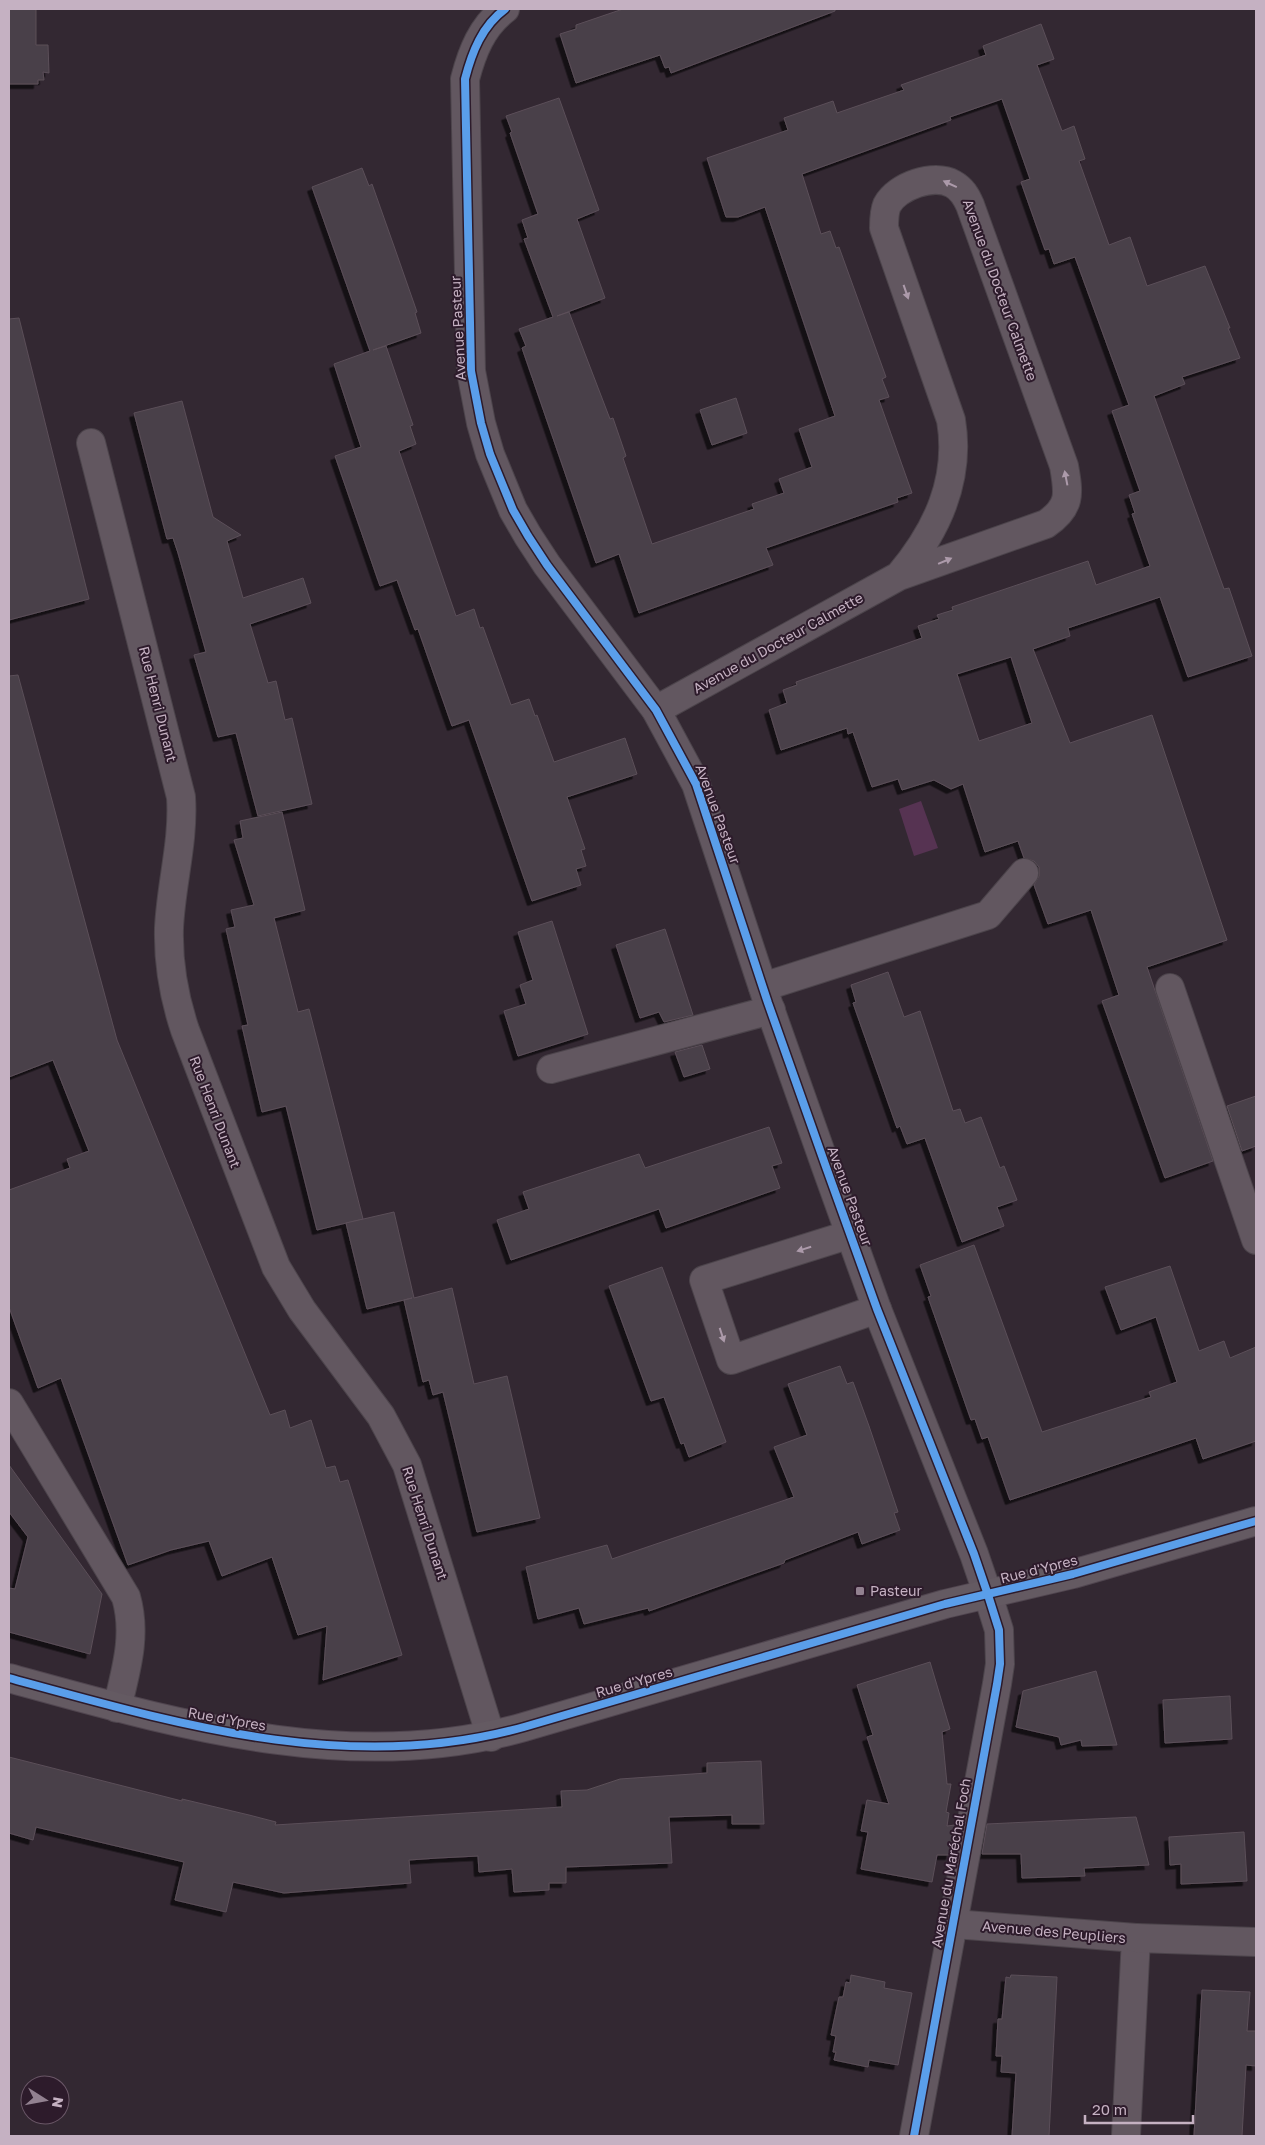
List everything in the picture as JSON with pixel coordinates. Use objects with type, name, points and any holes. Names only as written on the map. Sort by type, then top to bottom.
[{"type":"main road","name":"Rue d'Ypres","points":[[9,1678],[161,1720],[243,1736],[331,1746],[414,1747],[491,1737],[945,1604],[1073,1574],[1256,1521]]},
{"type":"street","name":"Avenue Pasteur","points":[[505,9],[487,27],[477,43],[465,79],[470,362],[477,404],[490,454],[513,510],[528,536],[547,565],[656,710],[696,784],[767,999],[877,1309],[974,1554],[988,1595]]},
{"type":"street","name":"Avenue du Docteur Calmette","points":[[656,710],[899,576],[1046,524],[1057,516],[1067,499],[1064,466],[970,205],[963,192],[953,184],[942,180],[930,180],[896,194],[888,204],[884,216],[884,228],[951,420],[954,436],[950,479],[945,502],[928,538],[899,576]]},
{"type":"street","name":"Rue Henri Dunant","points":[[91,444],[181,797],[182,832],[169,927],[169,952],[177,1004],[185,1030],[269,1250],[286,1286],[381,1416],[407,1465],[491,1737]]},
{"type":"street","points":[[551,1069],[767,999],[988,915],[1024,872]]},
{"type":"street","points":[[1170,988],[1256,1240]]},
{"type":"street","name":"Avenue Pasteur","points":[[851,1234],[704,1280],[731,1360],[877,1309]]},
{"type":"street","points":[[9,1403],[126,1597],[130,1610],[132,1636],[117,1708]]},
{"type":"street","name":"Avenue du Maréchal Foch","points":[[914,2136],[1000,1664],[998,1630],[988,1595]]},
{"type":"street","name":"Avenue des Peupliers","points":[[954,1924],[1136,1938],[1126,2136]]},
{"type":"street","points":[[1136,1938],[1256,1942]]},
{"type":"shaded area","points":[[921,801],[938,848],[914,856],[899,809]]},
{"type":"building","points":[[9,9],[36,9],[36,45],[48,45],[49,73],[43,72],[44,80],[38,80],[38,84],[9,84]]},
{"type":"building","points":[[623,9],[835,9],[835,11],[671,73],[669,67],[665,68],[660,55],[576,83],[560,34],[576,29],[576,25]]},
{"type":"building","points":[[1041,24],[1054,59],[1037,65],[1062,131],[1074,126],[1085,159],[1079,161],[1109,245],[1130,237],[1147,286],[1205,266],[1240,358],[1182,377],[1185,384],[1154,396],[1224,589],[1229,588],[1252,656],[1188,677],[1160,597],[1068,628],[1070,636],[1033,649],[1070,743],[1152,715],[1227,940],[1147,967],[1213,1161],[1165,1178],[1102,1001],[1119,995],[1091,910],[1048,924],[1034,885],[1039,876],[1039,867],[1034,861],[1024,858],[1018,841],[985,852],[963,784],[951,789],[934,780],[902,790],[898,779],[872,787],[853,732],[848,734],[847,728],[781,750],[769,710],[787,703],[783,690],[797,685],[796,682],[922,638],[918,626],[939,619],[937,615],[953,610],[952,607],[1088,561],[1096,585],[1150,566],[1132,514],[1135,513],[1129,495],[1140,491],[1112,411],[1129,405],[1075,257],[1054,264],[1049,249],[1045,250],[1021,182],[1030,179],[1002,99],[950,117],[951,120],[802,174],[821,234],[830,231],[836,248],[839,247],[886,377],[882,379],[889,397],[879,400],[912,493],[897,498],[898,502],[766,548],[773,565],[639,613],[619,554],[596,563],[522,348],[526,346],[519,329],[553,317],[524,239],[528,238],[522,220],[538,214],[506,116],[559,98],[599,210],[577,219],[605,298],[557,316],[569,312],[610,419],[613,418],[626,456],[623,458],[652,544],[754,509],[752,504],[784,493],[779,479],[812,467],[799,429],[835,416],[765,207],[738,217],[726,217],[707,158],[788,130],[784,118],[833,101],[837,113],[904,90],[901,85],[986,55],[983,46]],"holes":[[[1011,657],[1032,723],[979,741],[957,674]]]},
{"type":"building","points":[[362,168],[369,186],[372,184],[417,312],[415,313],[421,333],[373,350],[386,346],[413,425],[410,426],[416,444],[399,451],[456,616],[474,609],[480,628],[483,627],[511,705],[529,699],[535,716],[537,715],[554,762],[625,738],[637,774],[567,797],[585,849],[581,850],[586,866],[576,869],[581,885],[532,901],[469,720],[452,726],[418,629],[415,630],[397,580],[380,586],[335,456],[361,447],[334,364],[370,351],[312,187]]},
{"type":"building","points":[[19,318],[89,599],[9,620],[9,319]]},
{"type":"building","points":[[736,398],[747,433],[712,445],[700,410]]},
{"type":"building","points":[[182,401],[213,517],[241,535],[227,541],[243,598],[303,578],[311,603],[250,624],[268,683],[276,681],[285,720],[292,718],[312,804],[258,816],[236,733],[218,737],[194,655],[206,652],[173,538],[167,539],[134,413]]},
{"type":"building","points":[[18,675],[117,1040],[270,1415],[285,1410],[290,1428],[311,1420],[326,1468],[335,1466],[340,1482],[348,1480],[402,1655],[323,1680],[327,1626],[298,1635],[272,1557],[222,1576],[209,1541],[171,1550],[128,1565],[61,1378],[38,1388],[9,1307],[9,1190],[70,1168],[67,1159],[89,1151],[53,1060],[9,1077],[9,676]]},
{"type":"building","points":[[282,812],[305,910],[274,918],[298,1012],[309,1009],[363,1219],[317,1230],[286,1106],[262,1112],[242,1026],[248,1025],[226,929],[235,927],[231,910],[254,905],[234,840],[243,838],[240,821]]},
{"type":"building","points":[[552,921],[588,1034],[518,1056],[504,1011],[526,1004],[520,985],[533,980],[518,932]]},
{"type":"building","points":[[665,929],[693,1015],[664,1022],[659,1012],[640,1018],[616,945]]},
{"type":"building","points":[[888,972],[904,1017],[920,1011],[953,1111],[960,1109],[965,1123],[981,1117],[1000,1168],[1004,1166],[1017,1200],[997,1207],[1004,1226],[962,1242],[925,1138],[907,1144],[900,1126],[897,1128],[853,1003],[856,1002],[851,985]]},
{"type":"building","points":[[702,1045],[710,1069],[684,1077],[675,1052]]},
{"type":"building","points":[[1256,1096],[1256,1146],[1242,1151],[1227,1106]]},
{"type":"building","points":[[769,1127],[782,1163],[772,1166],[780,1188],[666,1228],[659,1209],[511,1260],[497,1220],[529,1209],[523,1192],[639,1154],[645,1168]]},
{"type":"building","points":[[394,1212],[414,1298],[452,1288],[474,1384],[507,1376],[540,1518],[477,1532],[443,1392],[433,1395],[429,1380],[423,1382],[404,1300],[412,1298],[367,1309],[346,1223]]},
{"type":"building","points":[[974,1245],[1042,1432],[1151,1397],[1149,1392],[1177,1382],[1156,1317],[1121,1330],[1105,1287],[1170,1266],[1199,1351],[1224,1341],[1230,1358],[1256,1347],[1256,1441],[1203,1459],[1196,1438],[1010,1500],[988,1437],[982,1439],[975,1419],[971,1420],[928,1297],[931,1296],[920,1265]]},
{"type":"building","points":[[662,1267],[726,1442],[689,1457],[684,1443],[681,1444],[664,1397],[651,1401],[609,1286]]},
{"type":"building","points":[[840,1366],[847,1384],[853,1382],[898,1512],[894,1513],[900,1530],[862,1544],[858,1532],[785,1560],[784,1563],[649,1611],[648,1608],[584,1624],[579,1608],[538,1619],[526,1567],[607,1545],[612,1559],[794,1497],[774,1447],[807,1435],[788,1384]]},
{"type":"building","points":[[9,1465],[102,1594],[90,1654],[9,1632],[9,1588],[15,1589],[28,1537],[9,1512]]},
{"type":"building","points":[[930,1662],[950,1729],[942,1732],[947,1784],[951,1784],[946,1812],[949,1813],[947,1826],[955,1825],[950,1855],[937,1855],[932,1882],[861,1869],[868,1832],[861,1831],[867,1800],[889,1804],[867,1737],[873,1735],[857,1685]]},
{"type":"building","points":[[1096,1671],[1117,1745],[1082,1746],[1081,1740],[1061,1745],[1059,1737],[1016,1727],[1023,1691]]},
{"type":"building","points":[[1230,1696],[1232,1739],[1165,1743],[1163,1700]]},
{"type":"building","points":[[9,1757],[182,1801],[182,1799],[249,1815],[276,1822],[275,1825],[562,1807],[561,1791],[587,1790],[620,1779],[707,1773],[707,1763],[761,1761],[764,1824],[732,1824],[732,1815],[669,1817],[672,1863],[566,1867],[566,1883],[549,1883],[549,1890],[514,1892],[512,1869],[479,1872],[478,1856],[438,1858],[409,1860],[411,1883],[284,1893],[233,1882],[226,1912],[175,1900],[184,1862],[36,1827],[33,1840],[9,1833]]},
{"type":"building","points":[[1136,1817],[1149,1865],[1084,1868],[1085,1876],[1022,1878],[1021,1854],[982,1854],[987,1824]]},
{"type":"building","points":[[1244,1832],[1247,1881],[1181,1884],[1181,1864],[1170,1865],[1169,1837]]},
{"type":"building","points":[[851,1975],[885,1982],[884,1988],[912,1993],[898,2065],[869,2060],[868,2067],[834,2060],[836,2052],[833,2052],[836,2036],[831,2035],[839,1997],[843,1997],[846,1982],[850,1983]]},
{"type":"building","points":[[1011,1975],[1057,1977],[1049,2136],[1012,2136],[1016,2073],[1001,2072],[1002,2056],[996,2056],[998,2019],[1002,2019],[1006,1977],[1010,1978]]},
{"type":"building","points":[[1202,1990],[1250,1992],[1247,2031],[1256,2031],[1256,2066],[1246,2065],[1242,2136],[1194,2136]]},
{"type":"cycle path","points":[[505,9],[490,23],[479,40],[465,79],[471,371],[481,423],[490,454],[513,510],[528,536],[547,565],[656,710],[696,784],[768,1003],[826,1167],[877,1309],[974,1554],[999,1630],[1000,1664],[997,1684],[914,2136]]},
{"type":"cycle path","points":[[9,1678],[136,1712],[200,1727],[265,1738],[329,1745],[394,1746],[459,1741],[524,1727],[945,1604],[1073,1574],[1256,1521]]},
{"type":"place","name":"Pasteur","points":[[860,1591]]}]
